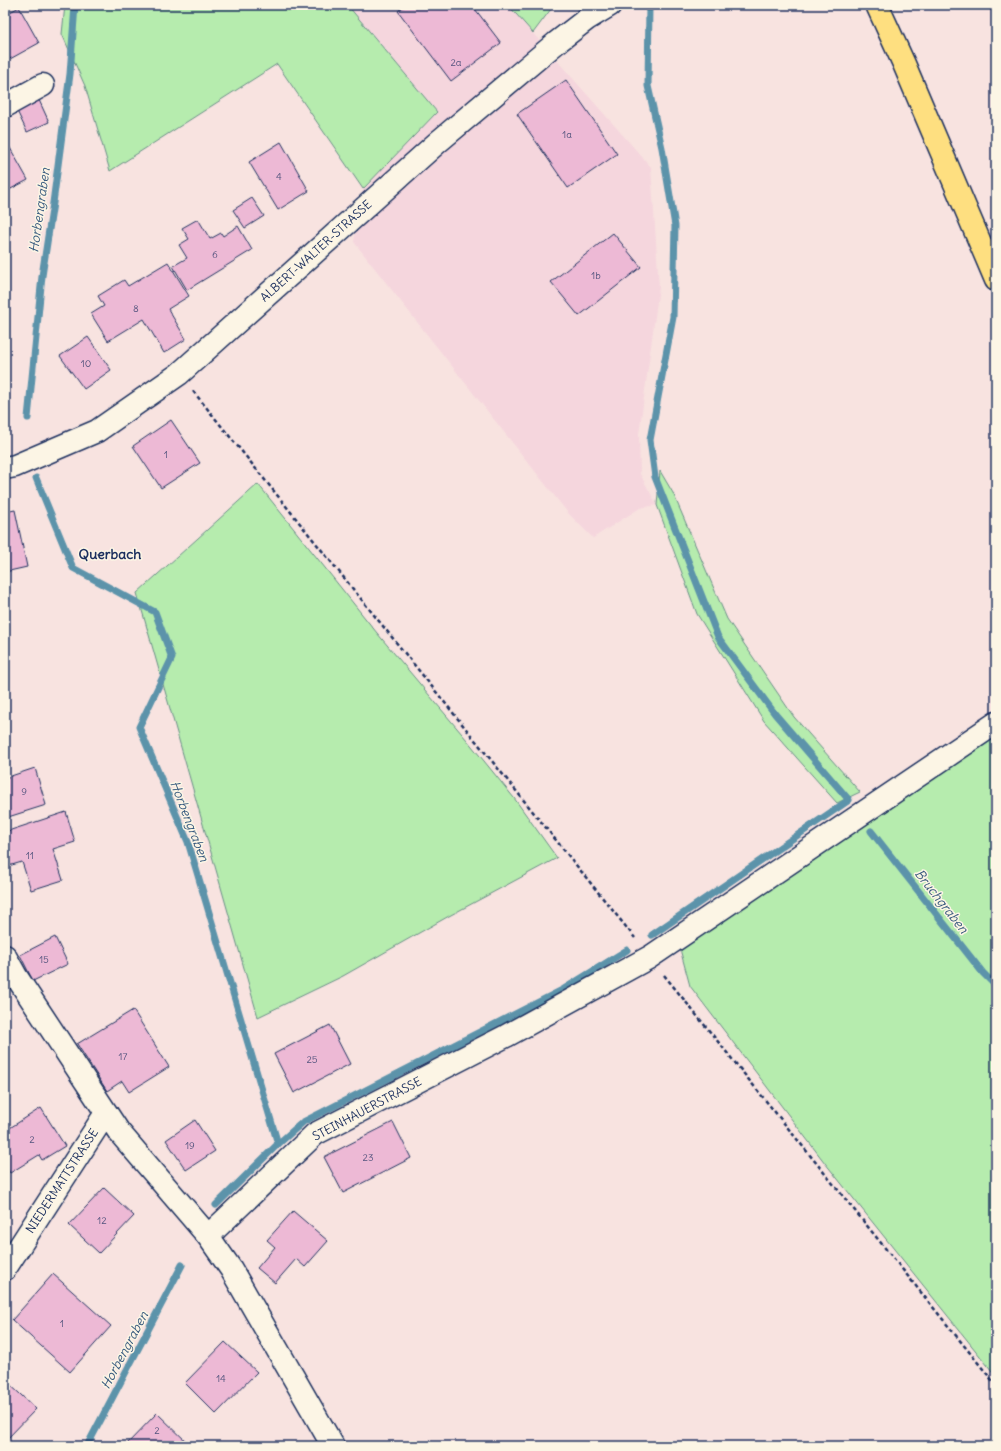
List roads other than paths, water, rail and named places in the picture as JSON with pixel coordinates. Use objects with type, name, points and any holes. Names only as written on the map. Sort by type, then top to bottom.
[{"type":"main road","points":[[877,5],[904,64],[996,280]]},
{"type":"street","name":"ALBERT-WALTER-STRASSE","points":[[5,468],[16,466],[97,430],[179,374],[438,142],[556,43],[587,19],[610,5]]},
{"type":"street","points":[[5,106],[43,84]]},
{"type":"street","name":"STEINHAUERSTRASSE","points":[[208,1236],[315,1134],[506,1036],[650,957],[996,722]]},
{"type":"street","points":[[5,956],[16,976],[119,1132],[208,1236],[231,1269],[333,1446]]},
{"type":"street","name":"NIEDERMATTSTRASSE","points":[[5,1269],[106,1113]]},
{"type":"waterway","name":"Horbengraben","points":[[28,418],[42,276],[70,74],[75,5]]},
{"type":"waterway","points":[[649,5],[648,86],[662,148],[675,226],[673,317],[650,440],[655,477],[718,637],[775,714],[849,800],[652,935]]},
{"type":"waterway","name":"Horbengraben","points":[[36,478],[73,568],[155,612],[172,658],[139,727],[188,842],[278,1144],[216,1205]]},
{"type":"waterway","name":"Bruchgraben","points":[[871,831],[983,973],[996,986]]},
{"type":"waterway","points":[[278,1144],[303,1122],[564,989],[627,950]]},
{"type":"waterway","name":"Horbengraben","points":[[87,1446],[182,1265]]},
{"type":"district","name":"Querbach","points":[[110,554]]}]
